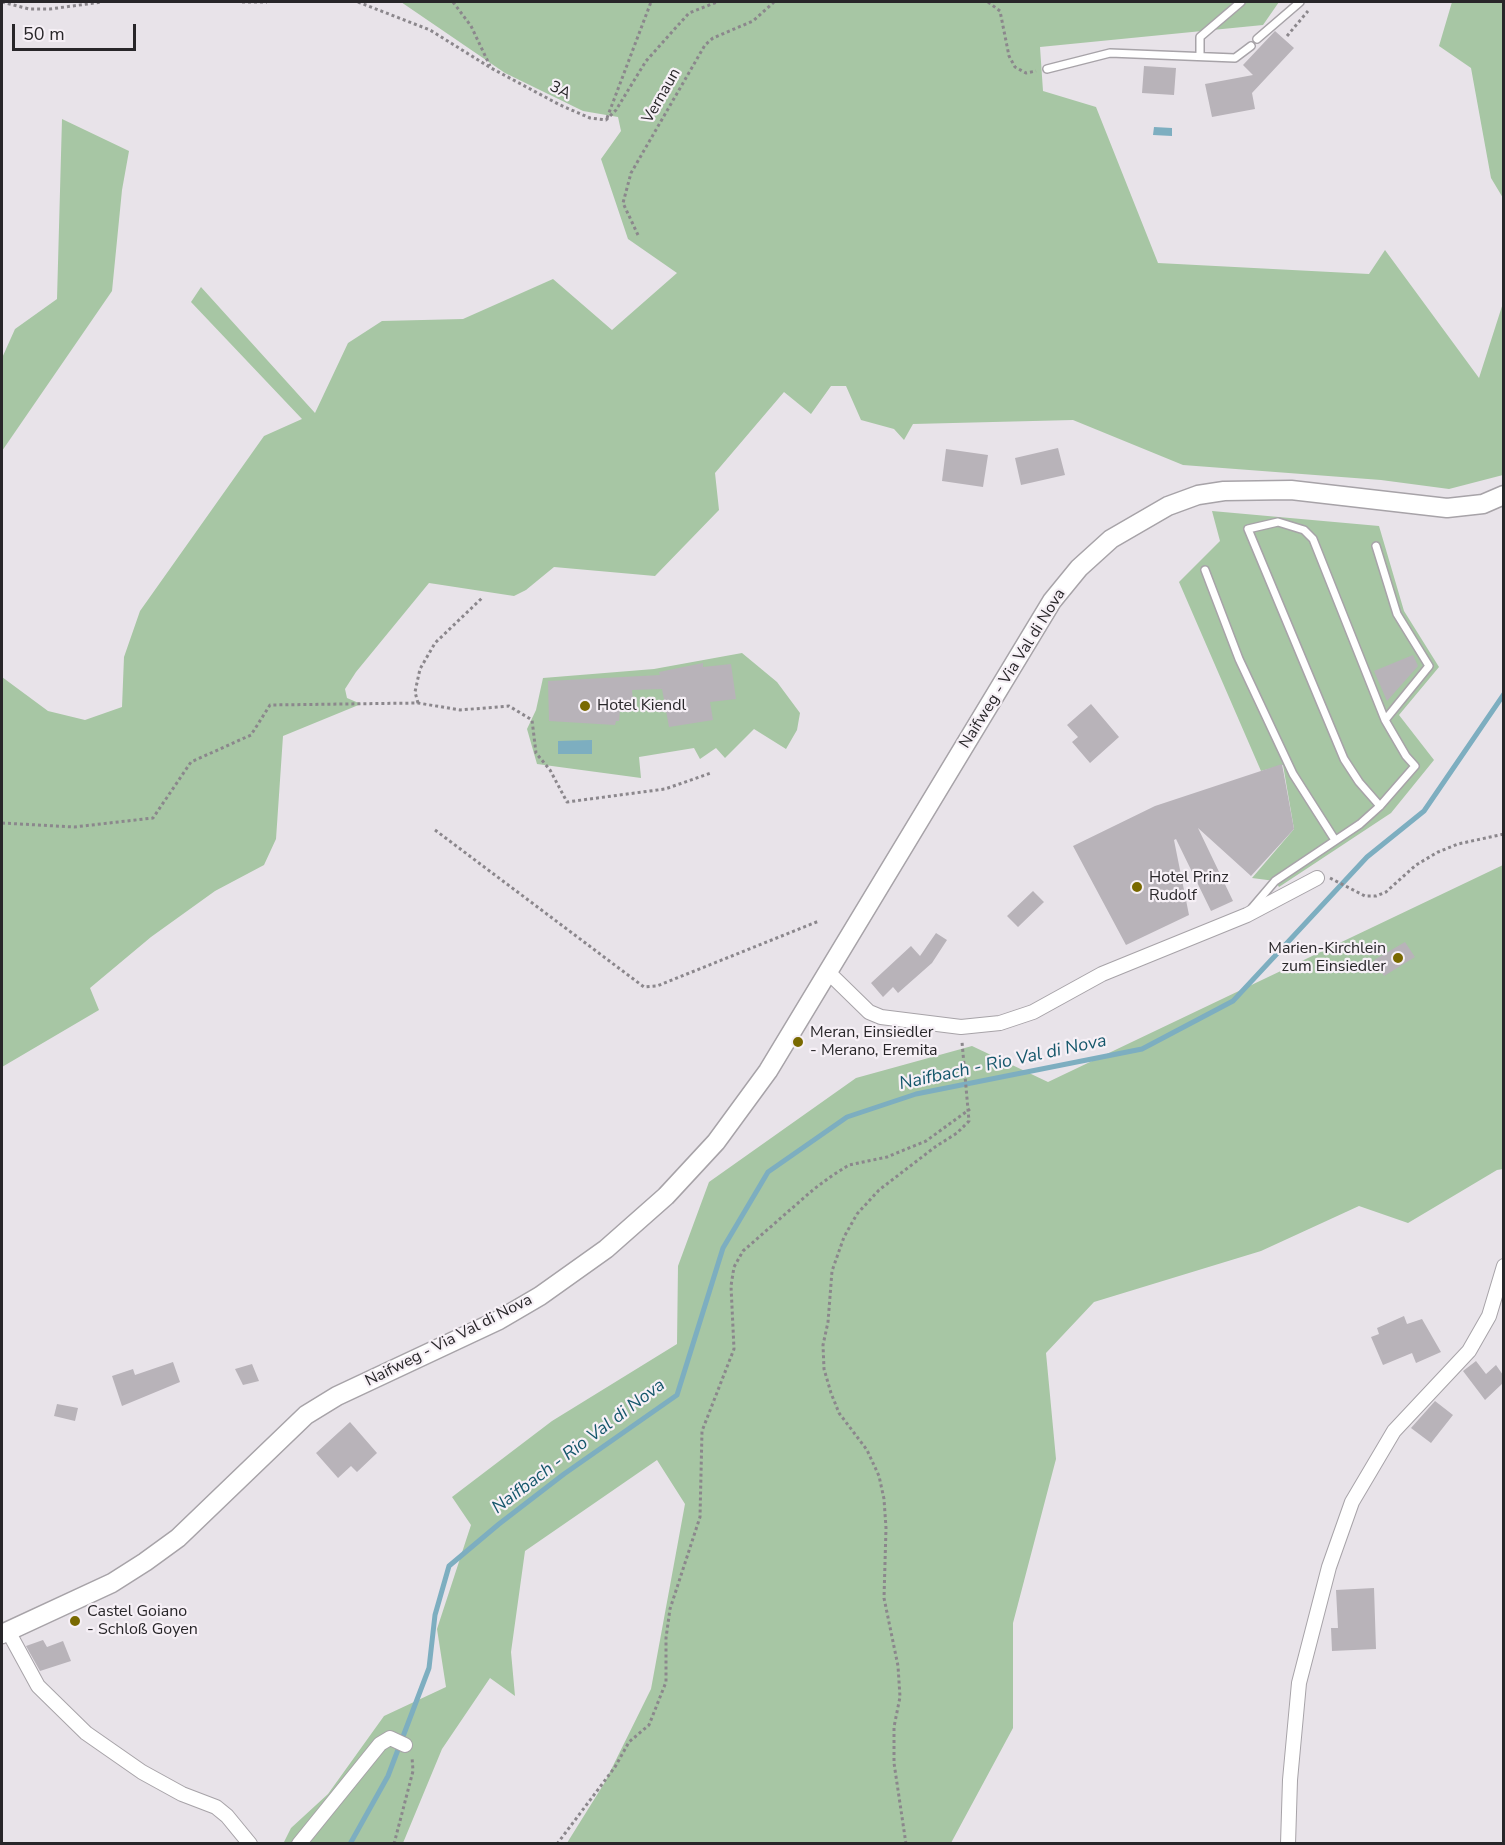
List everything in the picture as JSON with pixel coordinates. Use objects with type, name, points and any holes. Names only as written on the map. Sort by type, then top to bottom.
[{"type":"main road","name":"Naifweg - Via Val di Nova","points":[[5,1633],[112,1583],[145,1562],[178,1538],[306,1415],[337,1396],[499,1320],[540,1296],[606,1249],[666,1196],[716,1142],[768,1071],[1052,601],[1079,568],[1111,538],[1168,506],[1198,495],[1224,491],[1291,490],[1447,508],[1483,504],[1503,495]]},
{"type":"street","points":[[828,972],[869,1012],[881,1017],[961,1027],[999,1023],[1033,1012],[1102,974],[1246,915],[1317,878]]},
{"type":"street","points":[[1288,1844],[1290,1780],[1302,1672],[1329,1567],[1352,1502],[1394,1431],[1469,1351],[1489,1316],[1503,1266]]},
{"type":"street","points":[[5,1633],[38,1686],[86,1733],[142,1772],[182,1794],[216,1808],[227,1816],[250,1844]]},
{"type":"street","points":[[299,1844],[380,1744],[386,1739],[399,1742]]},
{"type":"lane","points":[[1200,56],[1200,37],[1241,2]]},
{"type":"lane","points":[[1257,39],[1300,2]]},
{"type":"lane","points":[[1047,69],[1110,53],[1235,58],[1251,46]]},
{"type":"lane","points":[[1246,915],[1275,881],[1360,824],[1380,806],[1415,766],[1406,756],[1385,720],[1314,539],[1304,530],[1278,522],[1248,529],[1344,759],[1359,782],[1380,806]]},
{"type":"lane","points":[[1376,546],[1397,614],[1429,666],[1385,720]]},
{"type":"lane","points":[[1205,570],[1239,659],[1293,774],[1335,840]]},
{"type":"path","points":[[2,2],[29,9],[50,9],[102,2]]},
{"type":"path","points":[[242,2],[267,2]]},
{"type":"path","name":"3A","points":[[358,2],[430,30],[491,68],[561,105],[590,118],[606,120]]},
{"type":"path","points":[[453,2],[471,26],[491,68]]},
{"type":"path","points":[[606,120],[651,2]]},
{"type":"path","points":[[606,120],[616,110],[646,61],[689,13],[717,2]]},
{"type":"path","name":"Vernaun","points":[[638,235],[623,203],[631,173],[705,45],[713,38],[753,21],[774,2]]},
{"type":"path","points":[[988,2],[1000,11],[1009,56],[1015,68],[1026,73],[1047,69]]},
{"type":"path","points":[[1287,36],[1310,7]]},
{"type":"path","points":[[418,703],[415,692],[420,669],[435,643],[482,598]]},
{"type":"path","points":[[2,823],[74,827],[153,818],[191,762],[251,735],[270,705],[418,703],[460,710],[509,706],[532,720],[536,753],[550,770],[567,802],[665,789],[711,774]]},
{"type":"path","points":[[435,831],[644,987],[657,986],[819,921]]},
{"type":"path","points":[[1333,878],[1365,896],[1376,896],[1386,892],[1416,865],[1438,852],[1458,844],[1503,834]]},
{"type":"path","points":[[906,1844],[894,1762],[894,1727],[900,1697],[898,1666],[884,1598],[886,1527],[884,1499],[879,1476],[867,1450],[839,1413],[831,1393],[824,1369],[823,1345],[828,1322],[831,1271],[844,1237],[857,1214],[879,1190],[935,1146],[957,1133],[969,1121],[970,1109],[962,1055]]},
{"type":"path","points":[[557,1844],[615,1767],[629,1742],[649,1725],[666,1682],[666,1638],[670,1610],[700,1517],[702,1431],[734,1349],[731,1286],[734,1268],[743,1251],[833,1175],[849,1165],[886,1157],[926,1141],[970,1109]]},
{"type":"path","points":[[394,1844],[413,1771],[411,1752],[399,1742]]},
{"type":"green space","points":[[401,2],[1279,2],[1263,25],[1040,47],[1043,91],[1096,107],[1158,263],[1369,274],[1385,250],[1479,378],[1503,303],[1503,475],[1449,489],[1381,480],[1183,465],[1073,420],[913,424],[904,440],[894,429],[861,420],[846,386],[831,386],[811,414],[784,392],[715,473],[719,510],[655,576],[554,567],[526,590],[514,596],[429,583],[356,672],[345,689],[347,698],[361,704],[283,736],[276,839],[264,865],[215,891],[151,937],[90,988],[99,1010],[2,1067],[2,677],[48,711],[85,720],[122,707],[124,657],[140,611],[264,436],[302,419],[191,302],[201,287],[315,413],[348,343],[382,321],[463,319],[553,279],[612,330],[677,273],[628,239],[601,159],[621,131],[618,117],[583,111],[505,73]]},
{"type":"green space","points":[[1452,2],[1503,2],[1503,198],[1491,178],[1471,68],[1439,46]]},
{"type":"green space","points":[[62,119],[129,151],[122,190],[112,291],[2,451],[2,358],[15,329],[57,299]]},
{"type":"green space","points":[[1212,511],[1379,526],[1404,611],[1439,667],[1399,715],[1434,760],[1391,813],[1279,887],[1275,881],[1252,878],[1294,829],[1283,765],[1261,771],[1179,582],[1220,541]]},
{"type":"green space","points":[[742,653],[777,682],[800,713],[797,730],[786,749],[754,729],[725,758],[716,748],[700,759],[694,748],[639,757],[641,778],[537,764],[527,729],[536,710],[543,678],[654,669]]},
{"type":"green space","points":[[1503,865],[1503,1169],[1497,1170],[1408,1223],[1359,1206],[1261,1251],[1094,1302],[1046,1353],[1056,1459],[1013,1623],[1013,1728],[951,1843],[567,1843],[605,1782],[651,1689],[685,1504],[657,1460],[525,1551],[511,1652],[515,1696],[490,1678],[442,1749],[403,1843],[283,1844],[291,1828],[328,1794],[384,1716],[446,1687],[437,1629],[471,1525],[452,1497],[552,1421],[677,1344],[678,1266],[709,1182],[856,1078],[972,1046],[1048,1082]]},
{"type":"water","points":[[1154,127],[1172,128],[1172,136],[1153,135]]},
{"type":"water","points":[[592,740],[592,754],[558,754],[558,741]]},
{"type":"building","points":[[1275,31],[1294,48],[1252,93],[1255,109],[1212,117],[1205,84],[1253,75],[1243,65]]},
{"type":"building","points":[[1144,66],[1176,68],[1174,95],[1142,93]]},
{"type":"building","points":[[1058,448],[1065,475],[1021,485],[1015,458]]},
{"type":"building","points":[[946,449],[988,455],[983,487],[942,481]]},
{"type":"building","points":[[1413,655],[1418,666],[1387,701],[1374,671]]},
{"type":"building","points":[[703,663],[703,667],[731,664],[736,699],[710,702],[713,720],[669,727],[662,689],[632,690],[634,710],[620,710],[619,721],[616,721],[615,725],[549,721],[548,681],[660,675],[659,672]]},
{"type":"building","points":[[1091,704],[1119,737],[1090,763],[1072,742],[1078,737],[1067,725]]},
{"type":"building","points":[[1282,764],[1294,829],[1251,876],[1198,828],[1233,901],[1211,911],[1176,839],[1174,840],[1189,915],[1126,945],[1073,846],[1155,806]]},
{"type":"building","points":[[1033,891],[1044,902],[1018,927],[1007,916]]},
{"type":"building","points":[[936,933],[947,940],[932,963],[898,993],[893,987],[883,997],[871,983],[911,946],[920,956]]},
{"type":"building","name":"Marien-Kirchlein zum Einsiedler","points":[[1405,942],[1415,957],[1384,976],[1374,960]]},
{"type":"building","points":[[1404,1316],[1407,1324],[1422,1319],[1441,1352],[1416,1363],[1412,1353],[1383,1365],[1371,1337],[1379,1334],[1377,1328]]},
{"type":"building","points":[[1476,1361],[1486,1374],[1496,1365],[1503,1375],[1503,1383],[1485,1400],[1463,1371]]},
{"type":"building","points":[[173,1362],[180,1382],[122,1406],[112,1376],[133,1369],[135,1375]]},
{"type":"building","points":[[252,1364],[259,1381],[243,1385],[235,1369]]},
{"type":"building","points":[[1435,1401],[1453,1415],[1431,1443],[1411,1428]]},
{"type":"building","points":[[57,1404],[78,1408],[75,1421],[54,1416]]},
{"type":"building","points":[[350,1422],[377,1453],[357,1472],[351,1466],[338,1478],[316,1453]]},
{"type":"building","points":[[1374,1588],[1376,1649],[1332,1651],[1331,1628],[1338,1628],[1336,1590]]},
{"type":"building","points":[[43,1640],[47,1647],[63,1641],[71,1661],[40,1671],[26,1646]]},
{"type":"waterway","name":"Naifbach - Rio Val di Nova","points":[[350,1844],[388,1776],[429,1668],[435,1615],[449,1566],[564,1474],[677,1395],[723,1248],[768,1172],[847,1117],[916,1094],[1142,1049],[1233,1001],[1367,857],[1424,811],[1504,694]]},
{"type":"place","name":"Hotel Kiendl","points":[[585,706]]},
{"type":"place","name":"Hotel Prinz Rudolf","points":[[1137,887]]},
{"type":"place","name":"Marien-Kirchlein zum Einsiedler","points":[[1398,958]]},
{"type":"place","name":"Meran, Einsiedler - Merano, Eremita","points":[[798,1042]]},
{"type":"place","name":"Castel Goiano - Schloß Goyen","points":[[75,1621]]}]
